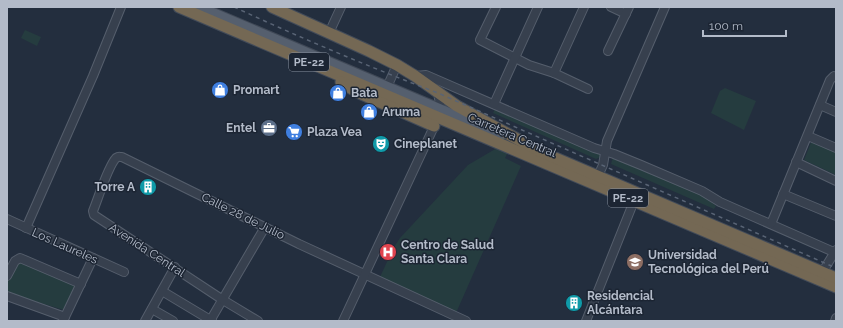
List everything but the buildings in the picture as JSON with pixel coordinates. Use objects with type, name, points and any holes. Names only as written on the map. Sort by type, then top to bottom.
[{"type":"highway","name":"Carretera Central","points":[[179,7],[437,118],[596,180],[728,236],[820,276],[836,287]]},
{"type":"highway","name":"PE-22","points":[[272,7],[397,65],[476,118],[539,151]]},
{"type":"highway","name":"Carretera Central","points":[[539,151],[634,201],[728,236]]},
{"type":"highway","name":"Carretera Central","points":[[820,276],[836,278]]},
{"type":"main road","name":"Carretera Central","points":[[199,7],[387,87],[437,118],[539,151]]},
{"type":"street","points":[[26,228],[93,76],[121,7]]},
{"type":"street","points":[[330,33],[341,7]]},
{"type":"street","points":[[496,7],[480,40],[515,58],[554,73],[588,89]]},
{"type":"street","points":[[494,104],[538,7]]},
{"type":"street","points":[[554,73],[584,7]]},
{"type":"street","points":[[608,51],[627,10],[611,7]]},
{"type":"street","points":[[596,180],[603,165],[607,141],[665,7]]},
{"type":"street","points":[[387,87],[397,65]]},
{"type":"street","points":[[415,76],[426,75],[594,148],[614,154],[659,173],[702,192],[720,202],[835,252],[820,276]]},
{"type":"street","points":[[770,224],[808,136],[830,80],[836,76]]},
{"type":"street","points":[[343,321],[437,118],[438,93]]},
{"type":"street","points":[[820,105],[836,112]]},
{"type":"street","points":[[808,136],[836,148]]},
{"type":"street","name":"Calle 28 de Julio","points":[[122,156],[265,227],[466,321]]},
{"type":"street","name":"Avenida Central","points":[[122,156],[116,159],[111,166],[93,211],[94,215],[223,300],[258,321]]},
{"type":"street","points":[[796,162],[836,181]]},
{"type":"street","points":[[783,194],[836,216]]},
{"type":"street","points":[[586,321],[634,201]]},
{"type":"street","name":"Los Laureles","points":[[7,220],[124,272]]},
{"type":"street","points":[[162,291],[211,321],[265,227]]},
{"type":"street","points":[[7,274],[15,261],[20,258],[81,284]]},
{"type":"street","points":[[7,296],[64,319],[93,258]]},
{"type":"street","points":[[145,321],[175,267]]},
{"type":"street","points":[[152,308],[173,321]]},
{"type":"green space","points":[[25,30],[41,37],[37,46],[21,38]]},
{"type":"green space","points":[[725,88],[756,101],[744,130],[711,113],[720,91]]},
{"type":"green space","points":[[496,107],[603,153],[603,156],[596,159],[493,113]]},
{"type":"green space","points":[[812,140],[836,152],[836,175],[804,160]]},
{"type":"green space","points":[[497,148],[508,152],[505,158],[521,166],[456,313],[379,279],[394,247],[400,238],[468,165]]},
{"type":"green space","points":[[613,157],[702,195],[716,206],[714,209],[611,164]]},
{"type":"green space","points":[[17,261],[76,285],[64,310],[7,293],[7,281]]},
{"type":"railway","points":[[234,7],[335,52],[438,93],[836,268]]},
{"type":"place","name":"Promart","points":[[220,90]]},
{"type":"place","name":"Bata","points":[[338,93]]},
{"type":"place","name":"Aruma","points":[[369,112]]},
{"type":"place","name":"Entel","points":[[269,128]]},
{"type":"place","name":"Plaza Vea","points":[[294,132]]},
{"type":"place","name":"Cineplanet","points":[[381,144]]},
{"type":"place","name":"Torre A","points":[[148,187]]},
{"type":"place","name":"Centro de Salud Santa Clara","points":[[388,252]]},
{"type":"place","name":"Universidad Tecnológica del Perú","points":[[635,262]]},
{"type":"place","name":"Residencial Alcántara","points":[[574,303]]}]
